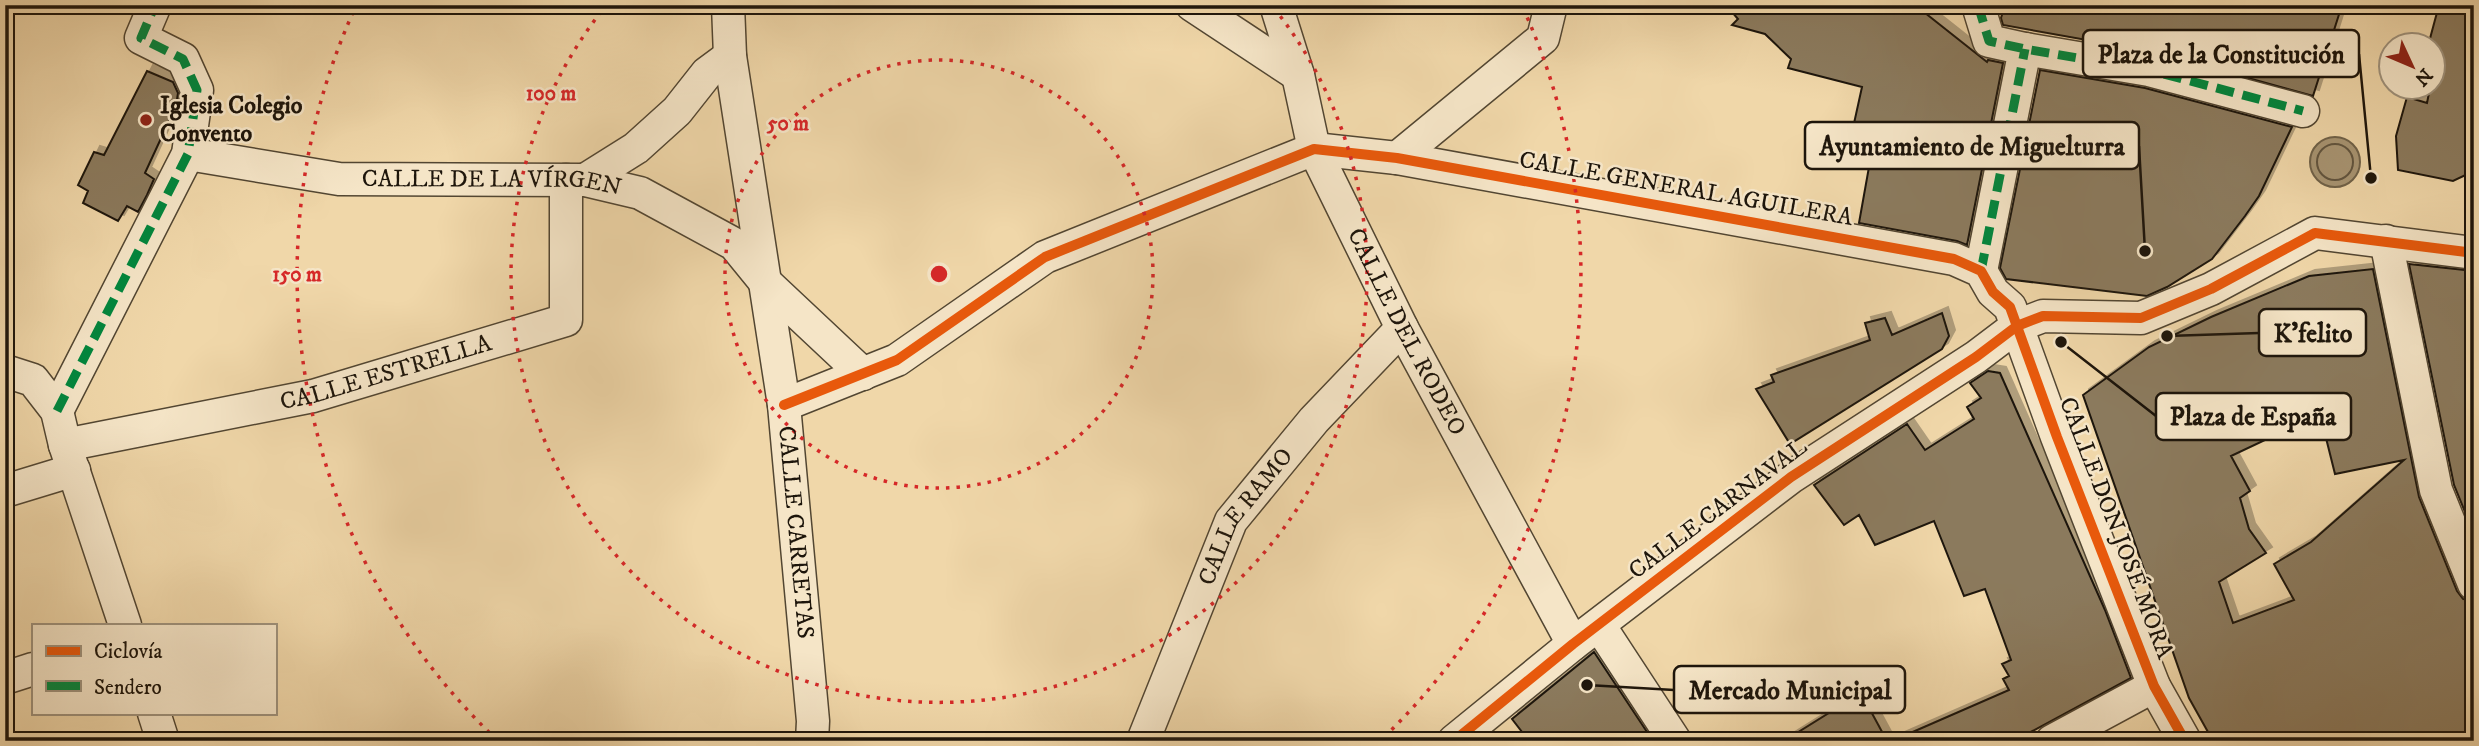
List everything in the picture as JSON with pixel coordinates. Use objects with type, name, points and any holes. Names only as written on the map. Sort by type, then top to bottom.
[{"type":"street","points":[[57,411],[188,154],[197,90],[183,59],[141,38],[155,5]]},
{"type":"street","name":"CALLE CARRETAS","points":[[729,5],[730,56],[784,405],[813,741]]},
{"type":"street","points":[[1192,5],[1298,75]]},
{"type":"street","name":"CALLE DEL RODEO","points":[[1276,5],[1298,75],[1314,149],[1402,328],[1573,644]]},
{"type":"street","points":[[1397,158],[1543,38],[1551,5]]},
{"type":"street","points":[[1978,5],[1989,41],[2025,50],[2149,70],[2303,111]]},
{"type":"street","points":[[2025,50],[1981,271],[1993,292],[2010,307],[2017,326],[2043,316],[2141,318],[2211,289],[2315,233],[2474,254]]},
{"type":"street","points":[[575,180],[636,148],[677,111],[706,73],[730,56]]},
{"type":"street","points":[[784,405],[897,360],[1045,257],[1314,149]]},
{"type":"street","name":"CALLE GENERAL AGUILERA","points":[[1314,149],[1397,158],[1954,259],[1981,271]]},
{"type":"street","name":"CALLE DE LA VÍRGEN","points":[[188,154],[339,179],[575,180],[640,193],[734,244],[765,282]]},
{"type":"street","name":"CALLE ESTRELLA","points":[[70,457],[313,396],[566,320],[575,180]]},
{"type":"street","points":[[2386,241],[2436,490],[2474,584]]},
{"type":"street","points":[[765,282],[863,374]]},
{"type":"street","name":"CALLE CARNAVAL","points":[[1454,741],[1573,644],[1791,477],[1976,357],[2017,326]]},
{"type":"street","name":"CALLE DON JOSÉ MORA","points":[[2017,326],[2154,686],[2185,741]]},
{"type":"street","name":"CALLE RAMO","points":[[1143,741],[1231,521],[1314,420],[1402,328]]},
{"type":"street","points":[[5,372],[33,380],[57,411],[125,624]]},
{"type":"street","points":[[5,491],[70,457]]},
{"type":"street","points":[[1599,625],[1675,741]]},
{"type":"street","points":[[5,678],[32,669]]},
{"type":"street","points":[[2052,741],[2154,686]]},
{"type":"street","points":[[154,714],[163,741]]},
{"type":"water","points":[[2335,137],[2353,144],[2360,162],[2353,180],[2335,187],[2317,180],[2310,162],[2317,144]]},
{"type":"building","points":[[1726,5],[1915,5],[1987,62],[2003,63],[1967,245],[1859,223],[1874,139],[1851,137],[1862,87],[1788,68],[1791,59],[1765,34],[1732,25],[1738,19]]},
{"type":"building","points":[[2005,5],[2342,5],[2313,96],[2154,52],[2003,25],[2001,18]]},
{"type":"building","points":[[2439,5],[2474,5],[2474,171],[2453,181],[2398,170],[2396,136],[2406,102],[2448,102],[2448,32],[2432,32]]},
{"type":"building","points":[[2040,70],[2145,88],[2292,127],[2259,196],[2212,259],[2167,287],[2147,296],[2006,279],[2000,268]]},
{"type":"building","name":"Iglesia Colegio Convento","points":[[147,71],[173,82],[178,93],[176,106],[145,173],[154,179],[147,195],[138,212],[127,206],[118,221],[83,203],[88,191],[78,185],[94,152],[104,155]]},
{"type":"building","points":[[2409,264],[2474,271],[2474,534],[2454,485]]},
{"type":"building","points":[[2373,269],[2419,497],[2457,591],[2463,599],[2474,602],[2474,741],[2213,741],[2189,698],[2083,395],[2149,347],[2211,317],[2309,276]],"holes":[[[2320,414],[2335,474],[2404,460],[2311,542],[2274,564],[2294,600],[2233,623],[2219,582],[2266,553],[2249,529],[2240,498],[2250,491],[2231,456]]]},
{"type":"building","points":[[1942,313],[1949,336],[1942,349],[1790,444],[1756,389],[1774,382],[1771,375],[1870,340],[1865,323],[1885,318],[1892,335]]},
{"type":"building","points":[[1988,371],[2000,373],[2105,610],[2131,678],[2014,741],[1892,741],[2009,690],[2003,679],[2009,676],[2002,664],[2011,660],[1985,589],[1964,596],[1934,521],[1875,545],[1859,515],[1844,525],[1814,485],[1907,424],[1925,450],[1974,419],[1967,407],[1981,398],[1970,383]]},
{"type":"building","points":[[1594,652],[1653,741],[1529,741],[1512,719]]},
{"type":"building","points":[[1861,693],[1887,741],[1784,741]]},
{"type":"marked path","points":[[57,411],[188,154],[197,90],[183,59],[141,38],[155,5]]},
{"type":"marked path","points":[[1978,5],[1989,41],[2149,70],[2303,111]]},
{"type":"marked path","points":[[1981,271],[2025,49]]},
{"type":"cycle path","points":[[784,405],[897,360],[1045,257],[1314,149],[1397,158],[1954,259],[1981,271],[1993,292],[2010,307],[2057,437],[2154,686],[2185,741]]},
{"type":"cycle path","points":[[1454,741],[1573,644],[1791,477],[1976,357],[2017,326],[2043,316],[2141,318],[2211,289],[2315,233],[2474,253]]},
{"type":"place","name":"Iglesia Colegio Convento","points":[[146,120]]},
{"type":"place","name":"Plaza de la Constitución","points":[[2371,178]]},
{"type":"place","name":"Ayuntamiento de Miguelturra","points":[[2145,251]]},
{"type":"place","name":"K'felito","points":[[2167,336]]},
{"type":"place","name":"Plaza de España","points":[[2061,342]]},
{"type":"place","name":"Mercado Municipal","points":[[1587,685]]}]
